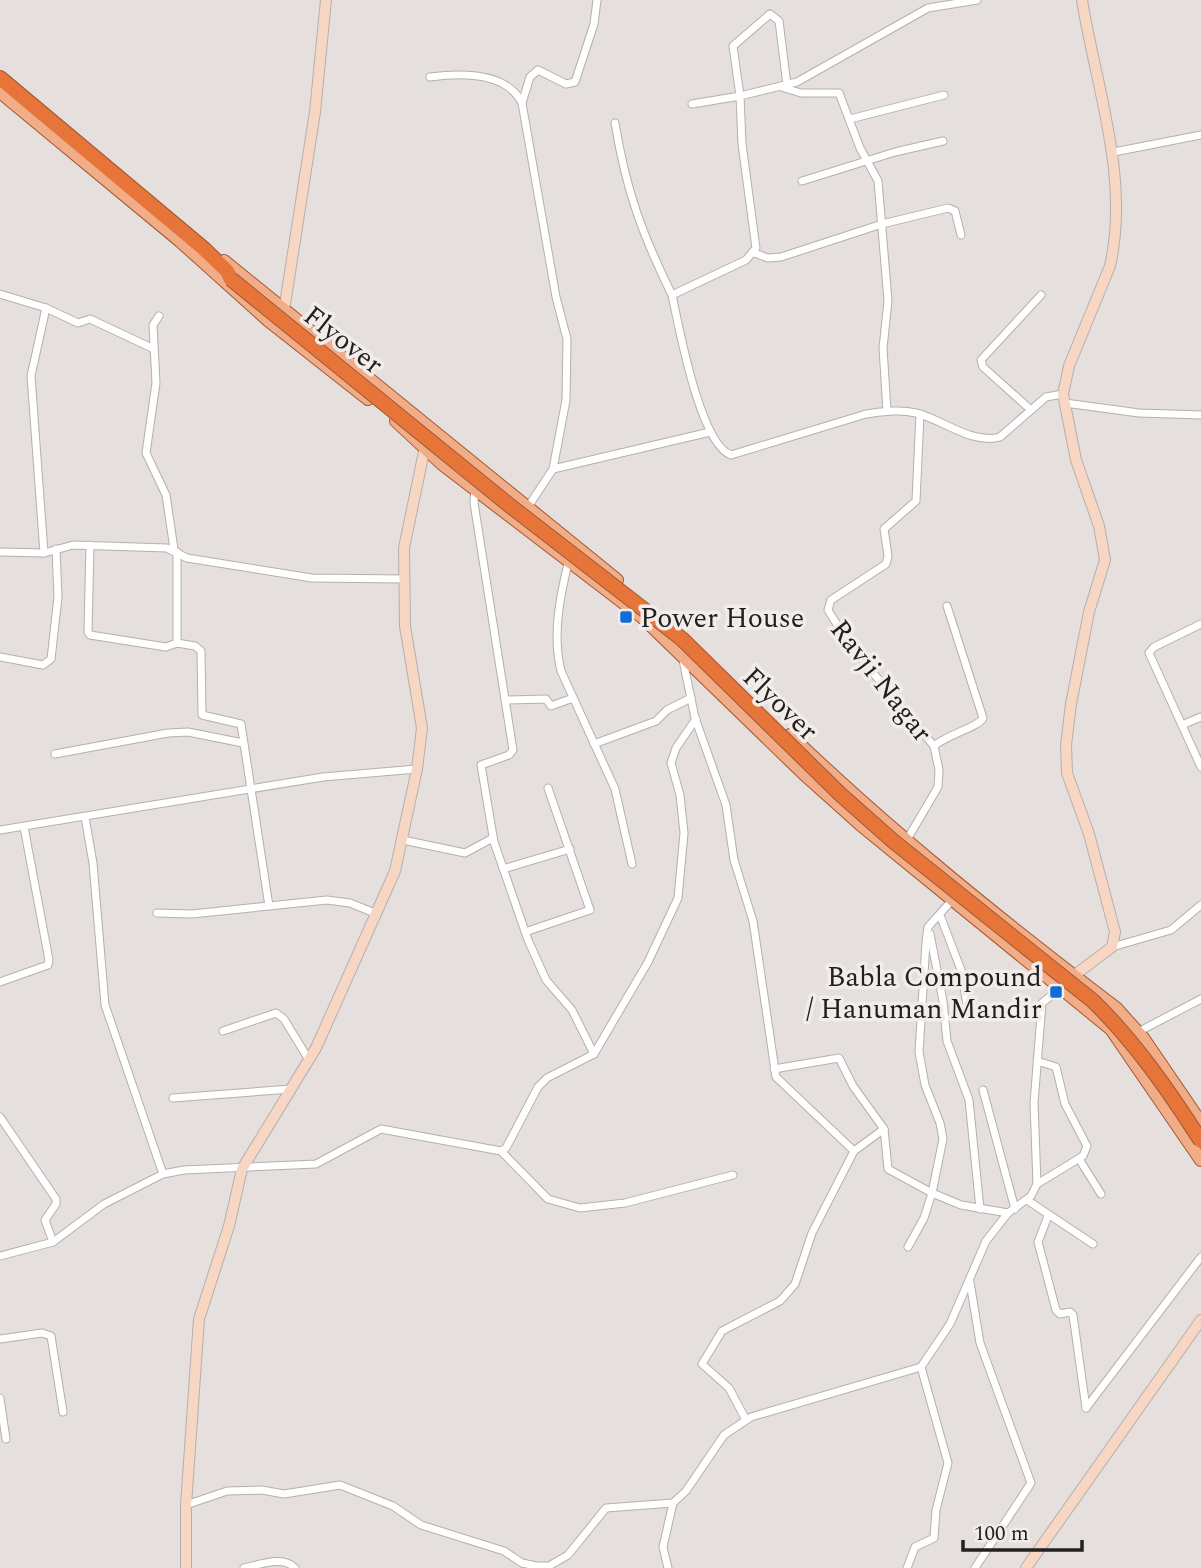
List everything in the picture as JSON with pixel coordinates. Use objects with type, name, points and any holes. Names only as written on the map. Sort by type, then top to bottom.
[{"type":"highway","name":"Flyover","points":[[0,78],[204,249],[227,271],[231,279]]},
{"type":"highway","name":"Flyover","points":[[1,94],[509,505],[682,639],[876,825],[1093,1001],[1121,1029],[1174,1098],[1201,1141]]},
{"type":"main road","points":[[0,70],[285,313],[692,641],[839,782],[963,886],[1116,1008],[1138,1032],[1201,1123]]},
{"type":"main road","points":[[1,94],[180,241],[279,329],[387,412],[425,448],[475,488],[642,617],[804,774],[952,901],[1063,987],[1111,1029],[1201,1160]]},
{"type":"street","points":[[279,329],[285,313],[314,112],[326,0]]},
{"type":"street","points":[[519,522],[553,468],[566,400],[567,339],[556,297],[522,103],[530,77],[538,70],[566,84],[575,82],[594,24],[597,0]]},
{"type":"street","points":[[692,104],[784,86],[927,4],[977,0]]},
{"type":"street","points":[[1082,0],[1096,77],[1114,152],[1114,250],[1069,366],[1064,398],[1076,460],[1099,526],[1105,560],[1089,612],[1071,704],[1066,746],[1067,773],[1089,834],[1113,922],[1115,932],[1112,947]]},
{"type":"street","points":[[672,295],[746,260],[754,253],[757,242],[742,144],[740,96],[733,46],[770,14],[779,21],[784,86]]},
{"type":"street","points":[[430,76],[478,75],[510,88],[522,103]]},
{"type":"street","points":[[784,86],[801,93],[839,93],[878,181],[888,301],[883,348],[887,411]]},
{"type":"street","points":[[850,119],[944,95]]},
{"type":"street","points":[[615,123],[628,194],[647,243],[672,295],[687,360],[710,432],[723,452],[731,455],[866,414],[887,411],[920,414],[969,434],[1000,438],[1046,397],[1139,413],[1201,415]]},
{"type":"street","points":[[1114,152],[1201,135]]},
{"type":"street","points":[[802,181],[867,160],[943,141]]},
{"type":"street","points":[[754,253],[768,258],[781,257],[881,224],[951,208],[961,235]]},
{"type":"street","points":[[0,294],[46,307],[78,323],[90,319],[154,349]]},
{"type":"street","points":[[1031,410],[983,367],[981,360],[1041,295]]},
{"type":"street","points":[[44,553],[31,376],[46,307]]},
{"type":"street","points":[[159,317],[153,325],[156,383],[146,453],[166,495],[175,551],[177,643]]},
{"type":"street","name":"Ravji Nagar","points":[[897,855],[938,787],[939,770],[934,746],[849,644],[828,610],[831,600],[886,564],[888,556],[884,529],[916,501],[920,414]]},
{"type":"street","points":[[186,1568],[186,1505],[199,1319],[229,1226],[242,1169],[309,1060],[377,914],[395,871],[403,840],[422,729],[405,626],[404,548],[430,430]]},
{"type":"street","points":[[553,468],[710,432]]},
{"type":"street","points":[[482,471],[475,488],[474,503],[513,750],[509,755],[484,761],[480,768],[493,838],[525,932],[546,980],[572,1010],[594,1054]]},
{"type":"street","points":[[0,552],[44,553],[90,545],[175,551],[187,558],[312,578],[404,579]]},
{"type":"street","points":[[90,545],[90,635],[166,646],[177,643],[195,646],[201,651],[202,715],[239,722],[269,905]]},
{"type":"street","points":[[575,546],[559,604],[558,658],[573,698],[615,789],[632,863]]},
{"type":"street","points":[[0,657],[36,665],[44,665],[51,659],[58,597],[56,549]]},
{"type":"street","points":[[934,746],[945,736],[978,725],[983,719],[947,606]]},
{"type":"street","points":[[1201,624],[1154,647],[1149,653],[1201,768]]},
{"type":"street","points":[[692,641],[682,655],[695,719],[726,805],[734,860],[753,921],[776,1077],[854,1151]]},
{"type":"street","points":[[505,700],[546,699],[551,706],[573,698]]},
{"type":"street","points":[[594,744],[656,721],[667,709],[691,698]]},
{"type":"street","points":[[1182,725],[1201,717]]},
{"type":"street","points":[[501,1151],[506,1148],[538,1087],[547,1078],[594,1054],[648,962],[677,898],[684,833],[680,794],[671,763],[676,748],[695,719]]},
{"type":"street","points":[[55,754],[168,733],[188,732],[243,743]]},
{"type":"street","points":[[0,830],[323,776],[417,769]]},
{"type":"street","points":[[525,932],[590,911],[548,788]]},
{"type":"street","points":[[85,817],[93,863],[104,1005],[163,1174]]},
{"type":"street","points":[[0,982],[48,965],[24,827]]},
{"type":"street","points":[[403,840],[465,853],[493,838]]},
{"type":"street","points":[[503,869],[570,849]]},
{"type":"street","points":[[908,1247],[924,1218],[943,1139],[922,1075],[919,1052],[928,927],[963,886]]},
{"type":"street","points":[[157,913],[192,914],[327,900],[350,903],[377,914]]},
{"type":"street","points":[[1037,1184],[1034,1103],[1042,1003],[1063,987],[1071,974],[1112,947],[1171,930],[1201,905]]},
{"type":"street","points":[[940,915],[961,970],[967,1005]]},
{"type":"street","points":[[928,927],[943,1001],[947,1041],[969,1100],[975,1135],[980,1209]]},
{"type":"street","points":[[1138,1032],[1201,999]]},
{"type":"street","points":[[223,1031],[276,1013],[284,1019],[309,1060]]},
{"type":"street","points":[[774,1069],[839,1058],[853,1086],[884,1129],[888,1169],[932,1193],[980,1209],[1011,1211]]},
{"type":"street","points":[[668,1568],[663,1547],[673,1503],[686,1491],[724,1436],[746,1420],[921,1367],[950,1324],[986,1241],[1011,1211],[1027,1200],[1037,1184],[1079,1158],[1087,1150],[1065,1104],[1056,1067],[1037,1061]]},
{"type":"street","points":[[173,1098],[291,1089]]},
{"type":"street","points":[[983,1090],[1011,1211]]},
{"type":"street","points":[[0,1117],[56,1199],[56,1204],[45,1220],[53,1242]]},
{"type":"street","points":[[0,1256],[53,1242],[104,1204],[163,1174],[184,1170],[316,1164],[381,1129],[501,1151],[548,1199],[580,1208],[625,1203],[733,1175]]},
{"type":"street","points":[[746,1420],[729,1388],[702,1364],[722,1331],[780,1301],[795,1284],[812,1233],[854,1151],[884,1129]]},
{"type":"street","points":[[1079,1158],[1101,1194]]},
{"type":"street","points":[[1027,1200],[1093,1244]]},
{"type":"street","points":[[1048,1216],[1038,1241],[1056,1310],[1060,1314],[1070,1312],[1073,1315],[1086,1408],[1201,1257]]},
{"type":"street","points":[[969,1278],[980,1343],[1031,1483],[975,1568]]},
{"type":"street","points":[[1026,1568],[1201,1320]]},
{"type":"street","points":[[0,1339],[42,1333],[51,1336],[63,1412]]},
{"type":"street","points":[[907,1568],[915,1548],[934,1538],[936,1510],[948,1463],[921,1367]]},
{"type":"street","points":[[0,1398],[6,1439]]},
{"type":"street","points":[[186,1505],[227,1491],[262,1490],[284,1494],[340,1485],[393,1506],[421,1525],[504,1551],[522,1563],[549,1566],[568,1555],[606,1508],[673,1503]]},
{"type":"street","points":[[244,1568],[279,1561],[288,1562],[295,1568]]},
{"type":"place","name":"Power House","points":[[626,617]]},
{"type":"place","name":"Babla Compound / Hanuman Mandir","points":[[1056,992]]}]
